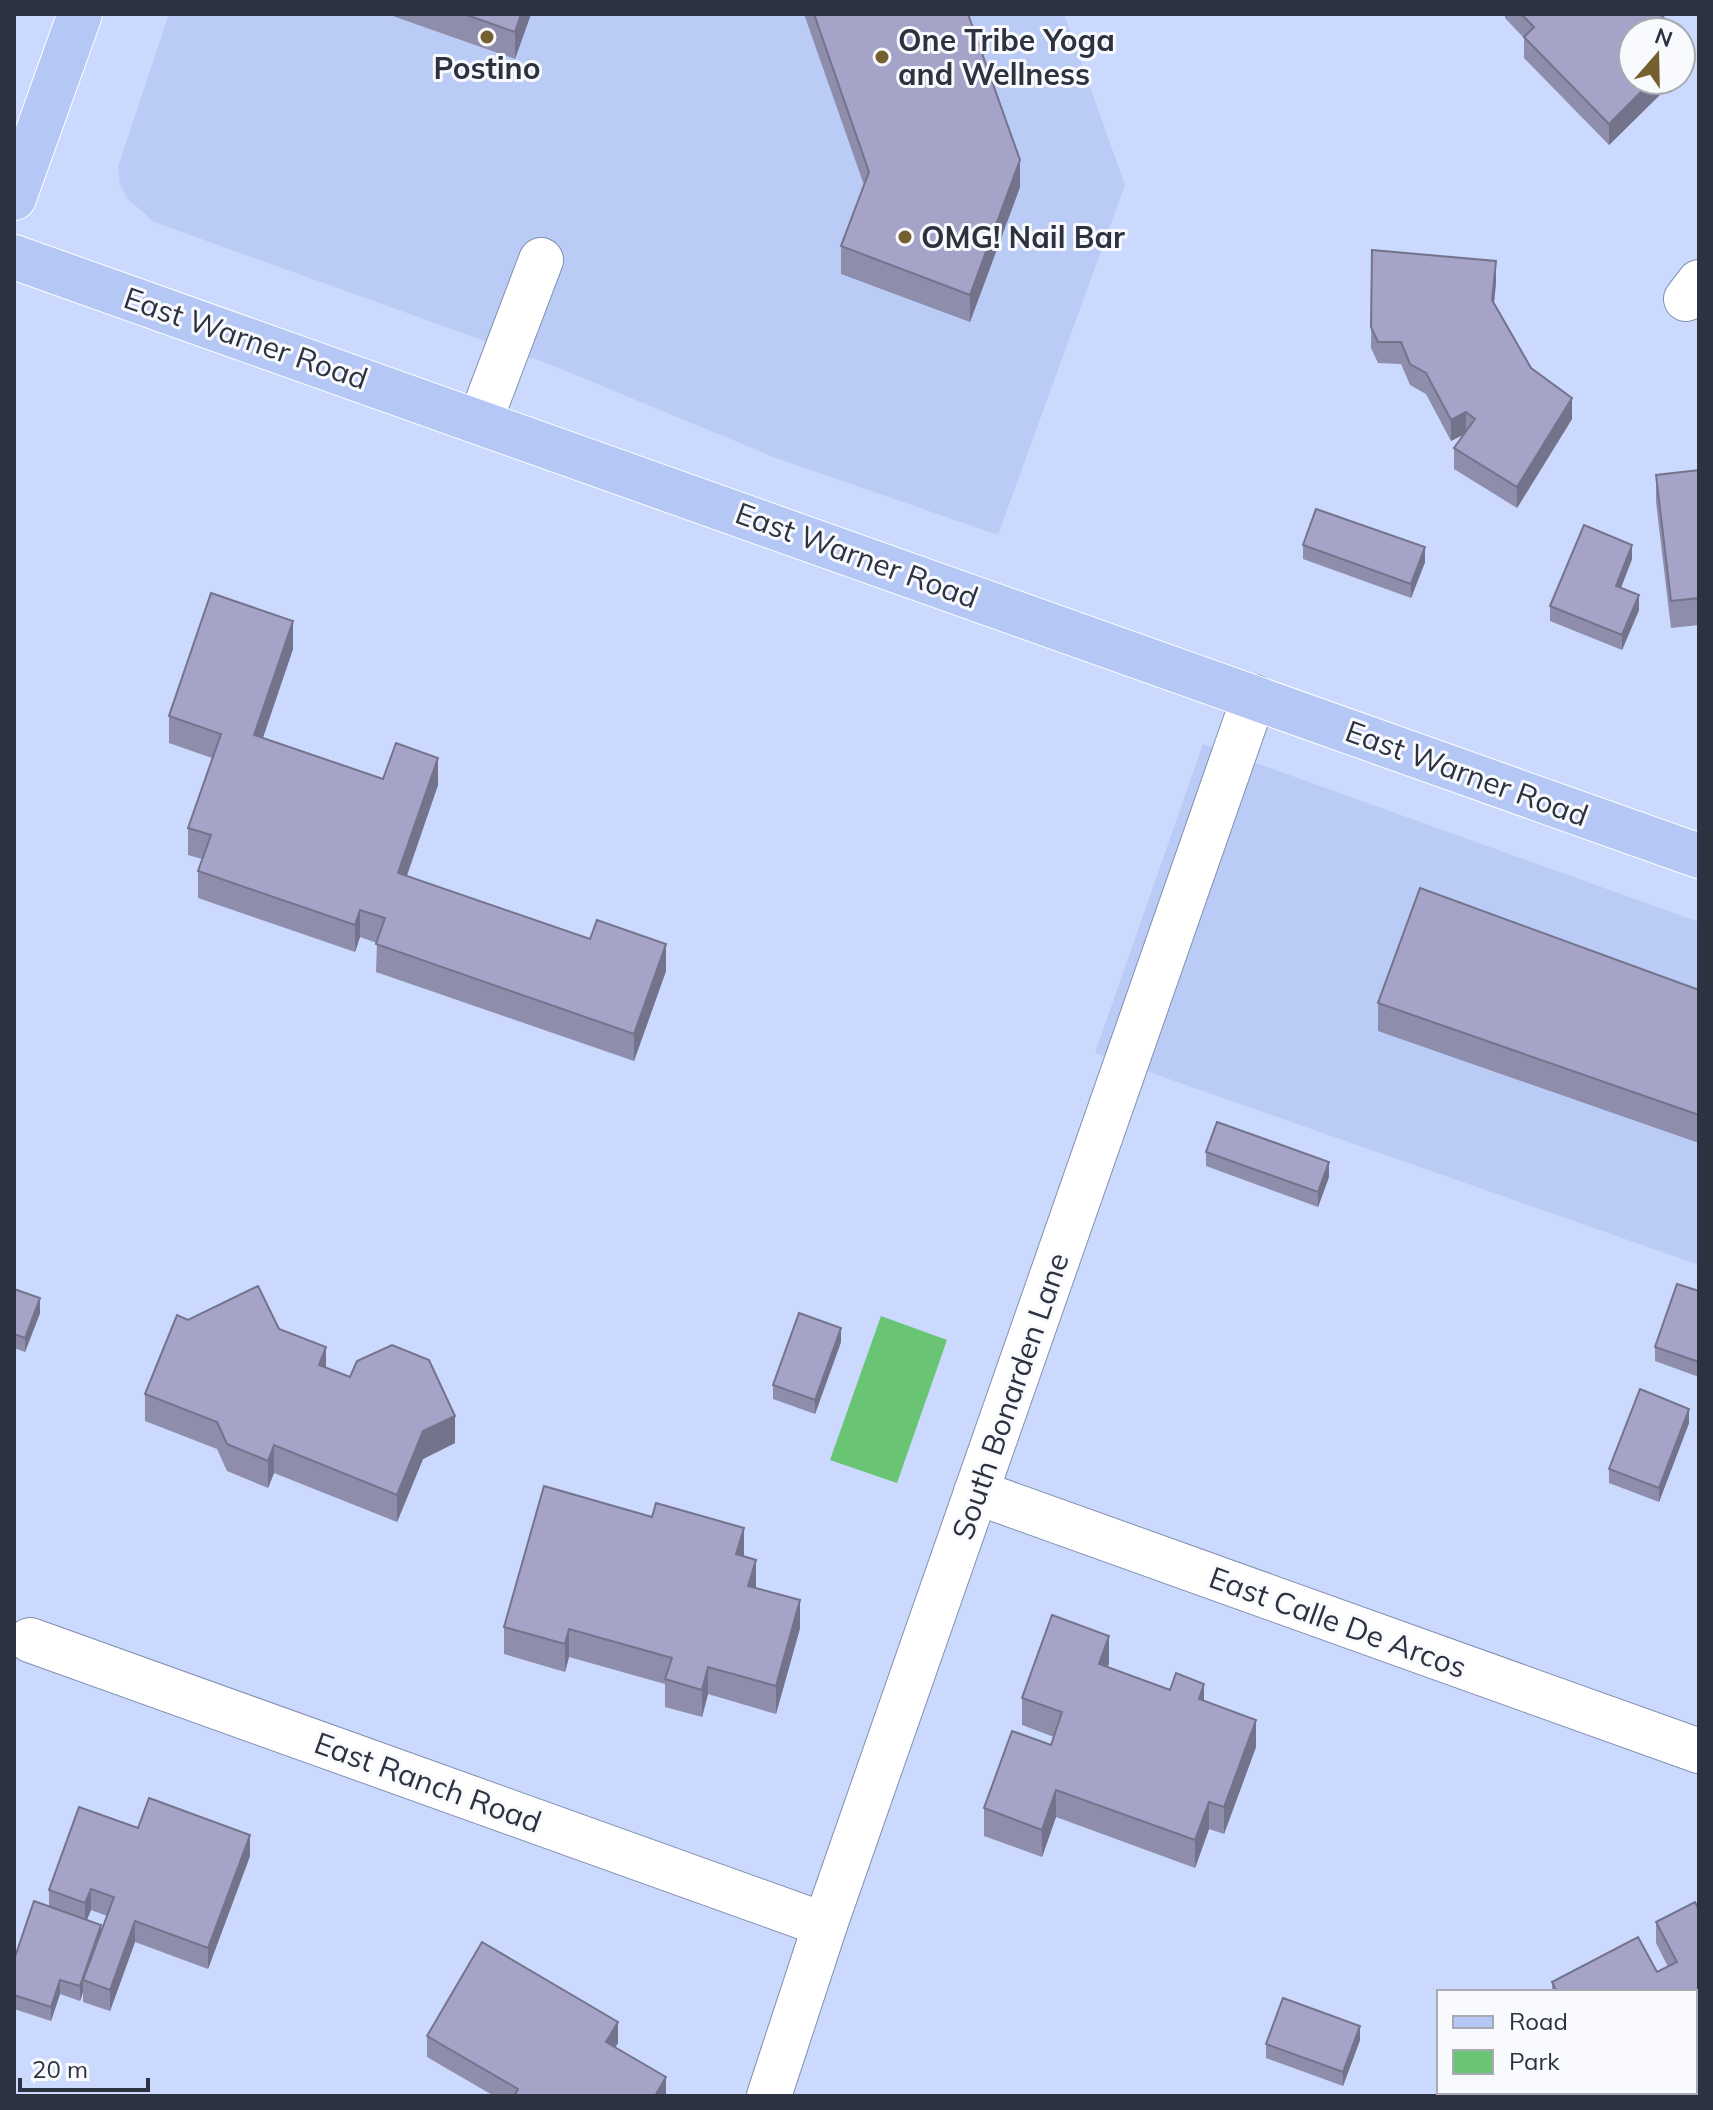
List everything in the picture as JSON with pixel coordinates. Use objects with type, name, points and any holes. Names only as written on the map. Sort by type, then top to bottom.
[{"type":"main road","points":[[14,198],[80,14]]},
{"type":"main road","name":"East Warner Road","points":[[14,257],[1699,856]]},
{"type":"street","points":[[480,421],[541,260]]},
{"type":"street","name":"South Bonarden Lane","points":[[769,2096],[825,1925],[1254,697]]},
{"type":"street","name":"East Calle De Arcos","points":[[976,1492],[1699,1751]]},
{"type":"street","name":"East Ranch Road","points":[[30,1640],[825,1925]]},
{"type":"shaded area","points":[[169,14],[1064,14],[1125,185],[998,535],[776,458],[549,364],[154,222],[128,199],[120,185],[118,167]]},
{"type":"shaded area","points":[[1203,744],[1699,922],[1699,1265],[1095,1053]]},
{"type":"green space","points":[[881,1316],[947,1340],[897,1483],[830,1460]]},
{"type":"building","points":[[464,14],[521,14],[515,32]]},
{"type":"building","points":[[814,14],[968,14],[1020,160],[970,295],[841,246],[869,172]]},
{"type":"building","points":[[1521,14],[1662,16],[1617,16],[1617,96],[1637,96],[1609,124],[1524,37],[1534,27]]},
{"type":"building","points":[[1372,250],[1496,261],[1492,300],[1531,368],[1572,398],[1517,487],[1454,448],[1475,419],[1466,412],[1451,420],[1426,373],[1410,364],[1401,342],[1378,342],[1371,327]]},
{"type":"building","points":[[1699,470],[1699,598],[1671,601],[1656,475]]},
{"type":"building","points":[[1316,509],[1425,547],[1411,584],[1303,545]]},
{"type":"building","points":[[1584,525],[1632,545],[1616,586],[1639,595],[1622,635],[1550,606]]},
{"type":"building","points":[[211,593],[293,621],[254,735],[383,779],[396,743],[438,758],[398,873],[590,939],[597,920],[666,944],[634,1034],[376,944],[385,918],[360,910],[355,925],[198,871],[211,835],[188,828],[221,734],[169,716]]},
{"type":"building","points":[[1420,888],[1699,990],[1699,1115],[1378,1003]]},
{"type":"building","points":[[1217,1122],[1329,1162],[1318,1192],[1206,1152]]},
{"type":"building","points":[[1677,1284],[1699,1291],[1699,1362],[1655,1347]]},
{"type":"building","points":[[258,1286],[279,1329],[326,1347],[319,1365],[350,1377],[357,1361],[392,1345],[429,1360],[455,1416],[423,1431],[397,1495],[274,1445],[268,1461],[227,1444],[217,1422],[145,1394],[177,1315],[188,1320]]},
{"type":"building","points":[[14,1289],[40,1298],[25,1338],[14,1334]]},
{"type":"building","points":[[799,1313],[841,1328],[815,1400],[773,1385]]},
{"type":"building","points":[[1640,1389],[1689,1409],[1659,1488],[1609,1469]]},
{"type":"building","points":[[544,1486],[652,1517],[656,1503],[744,1528],[736,1554],[756,1560],[748,1586],[800,1600],[776,1686],[708,1667],[702,1690],[665,1679],[672,1658],[569,1629],[565,1644],[504,1627]]},
{"type":"building","points":[[1052,1615],[1109,1636],[1099,1664],[1170,1690],[1176,1673],[1204,1684],[1199,1699],[1256,1720],[1224,1807],[1209,1802],[1195,1840],[1056,1790],[1042,1830],[984,1808],[1012,1731],[1051,1745],[1062,1712],[1022,1698]]},
{"type":"building","points":[[149,1798],[250,1835],[208,1948],[135,1921],[110,1990],[83,1980],[114,1897],[91,1889],[85,1903],[49,1890],[79,1807],[138,1828]]},
{"type":"building","points":[[34,1901],[101,1925],[80,1986],[60,1980],[51,2007],[14,1995],[14,1960]]},
{"type":"building","points":[[1695,1902],[1699,1910],[1699,2081],[1697,1990],[1556,1990],[1552,1982],[1638,1937],[1657,1972],[1677,1962],[1656,1922]]},
{"type":"building","points":[[482,1942],[618,2022],[606,2042],[666,2077],[655,2096],[514,2096],[518,2089],[427,2036]]},
{"type":"building","points":[[1283,1998],[1360,2026],[1343,2072],[1266,2044]]},
{"type":"place","name":"Postino","points":[[487,37]]},
{"type":"place","name":"One Tribe Yoga and Wellness","points":[[882,57]]},
{"type":"place","name":"OMG! Nail Bar","points":[[905,237]]}]
